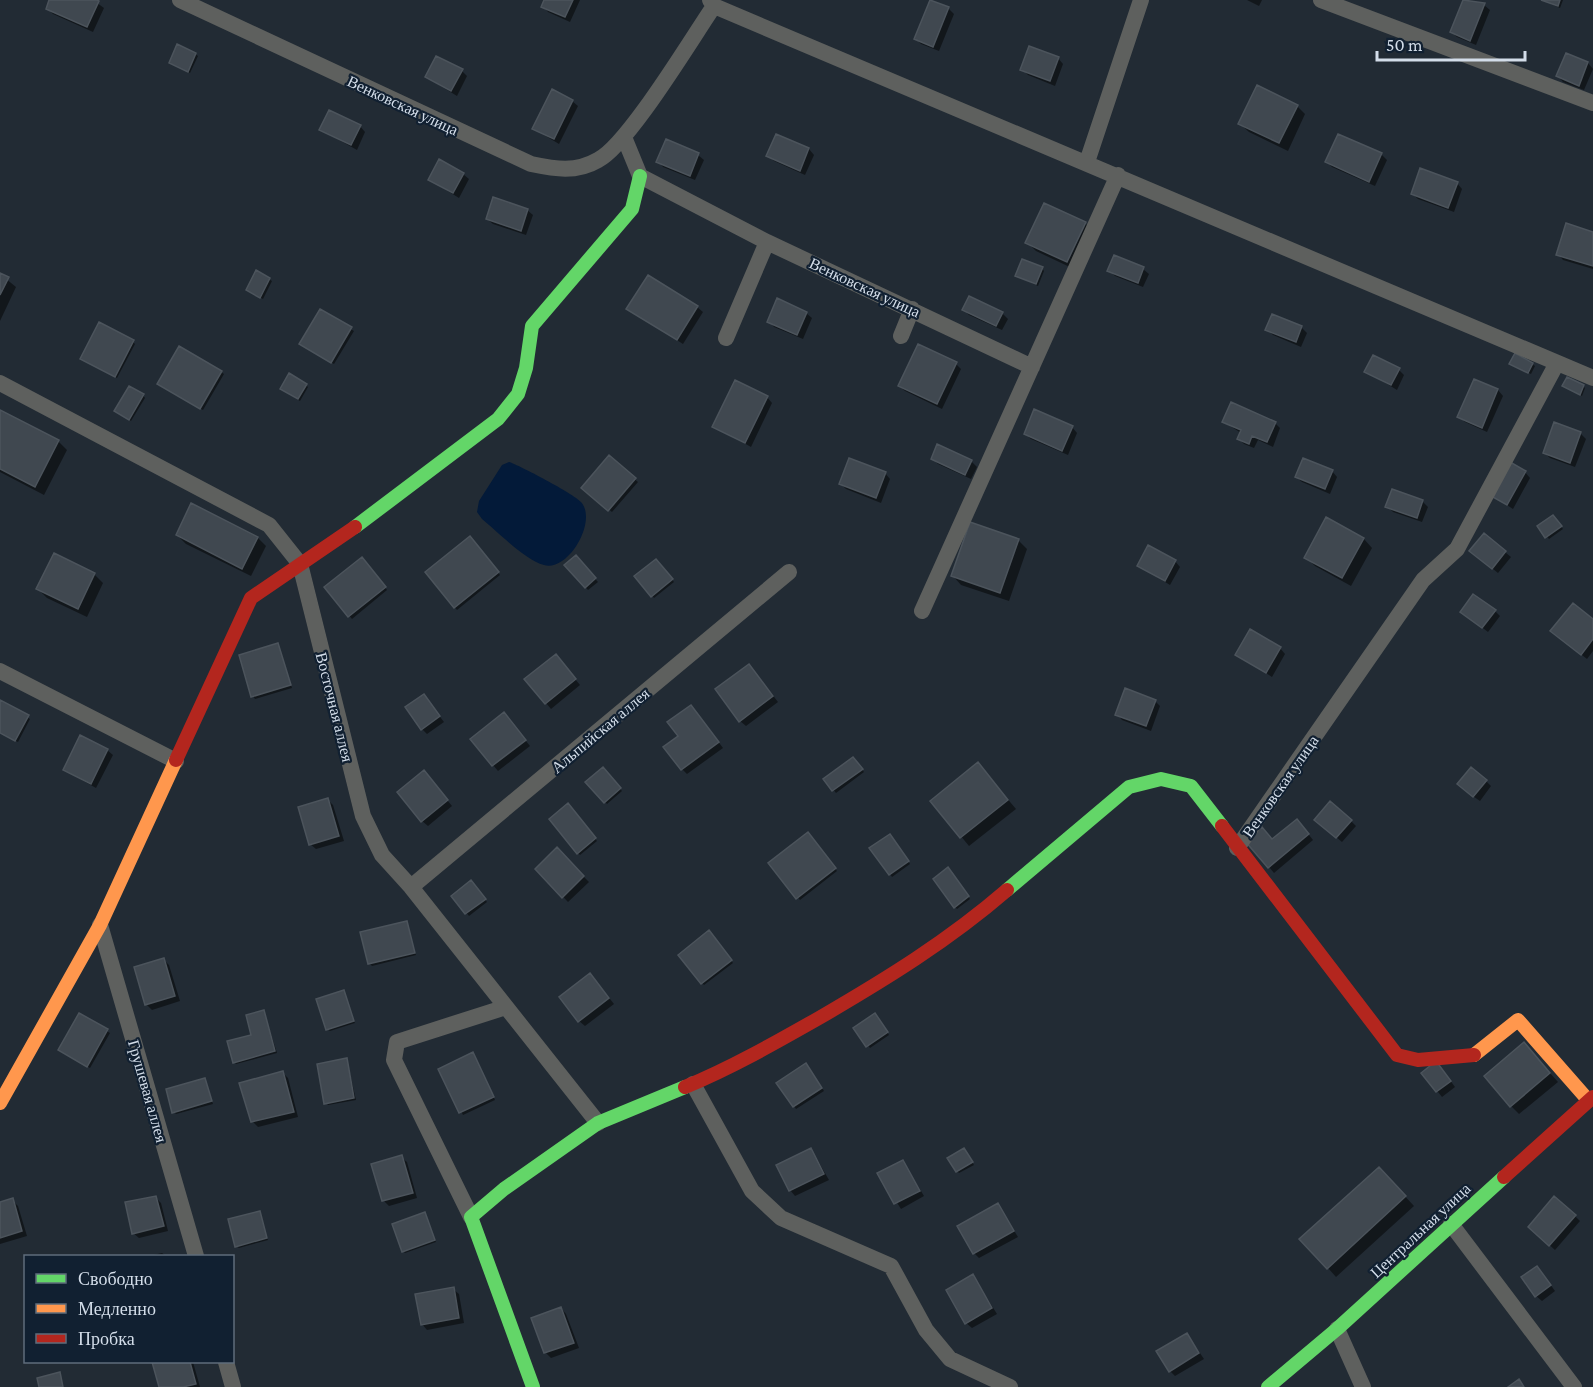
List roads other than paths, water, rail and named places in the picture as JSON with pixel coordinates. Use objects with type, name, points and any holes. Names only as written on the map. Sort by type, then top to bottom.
[{"type":"street","name":"Венковская улица","points":[[180,0],[531,164],[566,171],[599,160],[624,136],[712,3]]},
{"type":"street","points":[[1087,162],[1141,0]]},
{"type":"street","points":[[1321,0],[1593,103]]},
{"type":"street","points":[[712,3],[1593,378]]},
{"type":"street","points":[[0,1103],[100,925],[251,598],[362,523],[498,419],[518,393],[526,368],[532,326],[632,209],[639,176],[624,136]]},
{"type":"street","points":[[922,611],[1118,175]]},
{"type":"street","name":"Венковская улица","points":[[639,176],[767,242],[1032,367]]},
{"type":"street","points":[[726,338],[767,242]]},
{"type":"street","points":[[901,336],[912,309]]},
{"type":"street","name":"Венковская улица","points":[[1557,363],[1457,549],[1423,580],[1237,848],[1397,1055],[1418,1060],[1474,1055],[1518,1020],[1591,1099]]},
{"type":"street","name":"Восточная аллея","points":[[0,383],[269,525],[300,564],[363,816],[382,855],[411,887],[598,1123]]},
{"type":"street","name":"Альпийская аллея","points":[[411,887],[789,573]]},
{"type":"street","points":[[0,671],[176,761]]},
{"type":"street","points":[[471,1217],[504,1189],[598,1123],[693,1084],[768,1047],[879,983],[962,929],[1129,787],[1161,779],[1191,786],[1237,848]]},
{"type":"street","name":"Грушевая аллея","points":[[100,925],[195,1255]]},
{"type":"street","points":[[506,1007],[397,1042],[394,1060],[471,1217],[532,1387]]},
{"type":"street","points":[[693,1084],[752,1191],[781,1218],[891,1266],[926,1330],[950,1359],[1010,1387]]},
{"type":"street","name":"Центральная улица","points":[[1268,1387],[1336,1329],[1591,1099]]},
{"type":"street","points":[[1451,1224],[1574,1387]]},
{"type":"street","points":[[1336,1329],[1363,1387]]},
{"type":"street","points":[[226,1363],[233,1387]]},
{"type":"water","points":[[509,462],[546,480],[581,502],[585,510],[586,521],[583,532],[571,553],[562,561],[553,565],[544,565],[529,558],[482,519],[477,512],[479,501],[502,465]]}]
